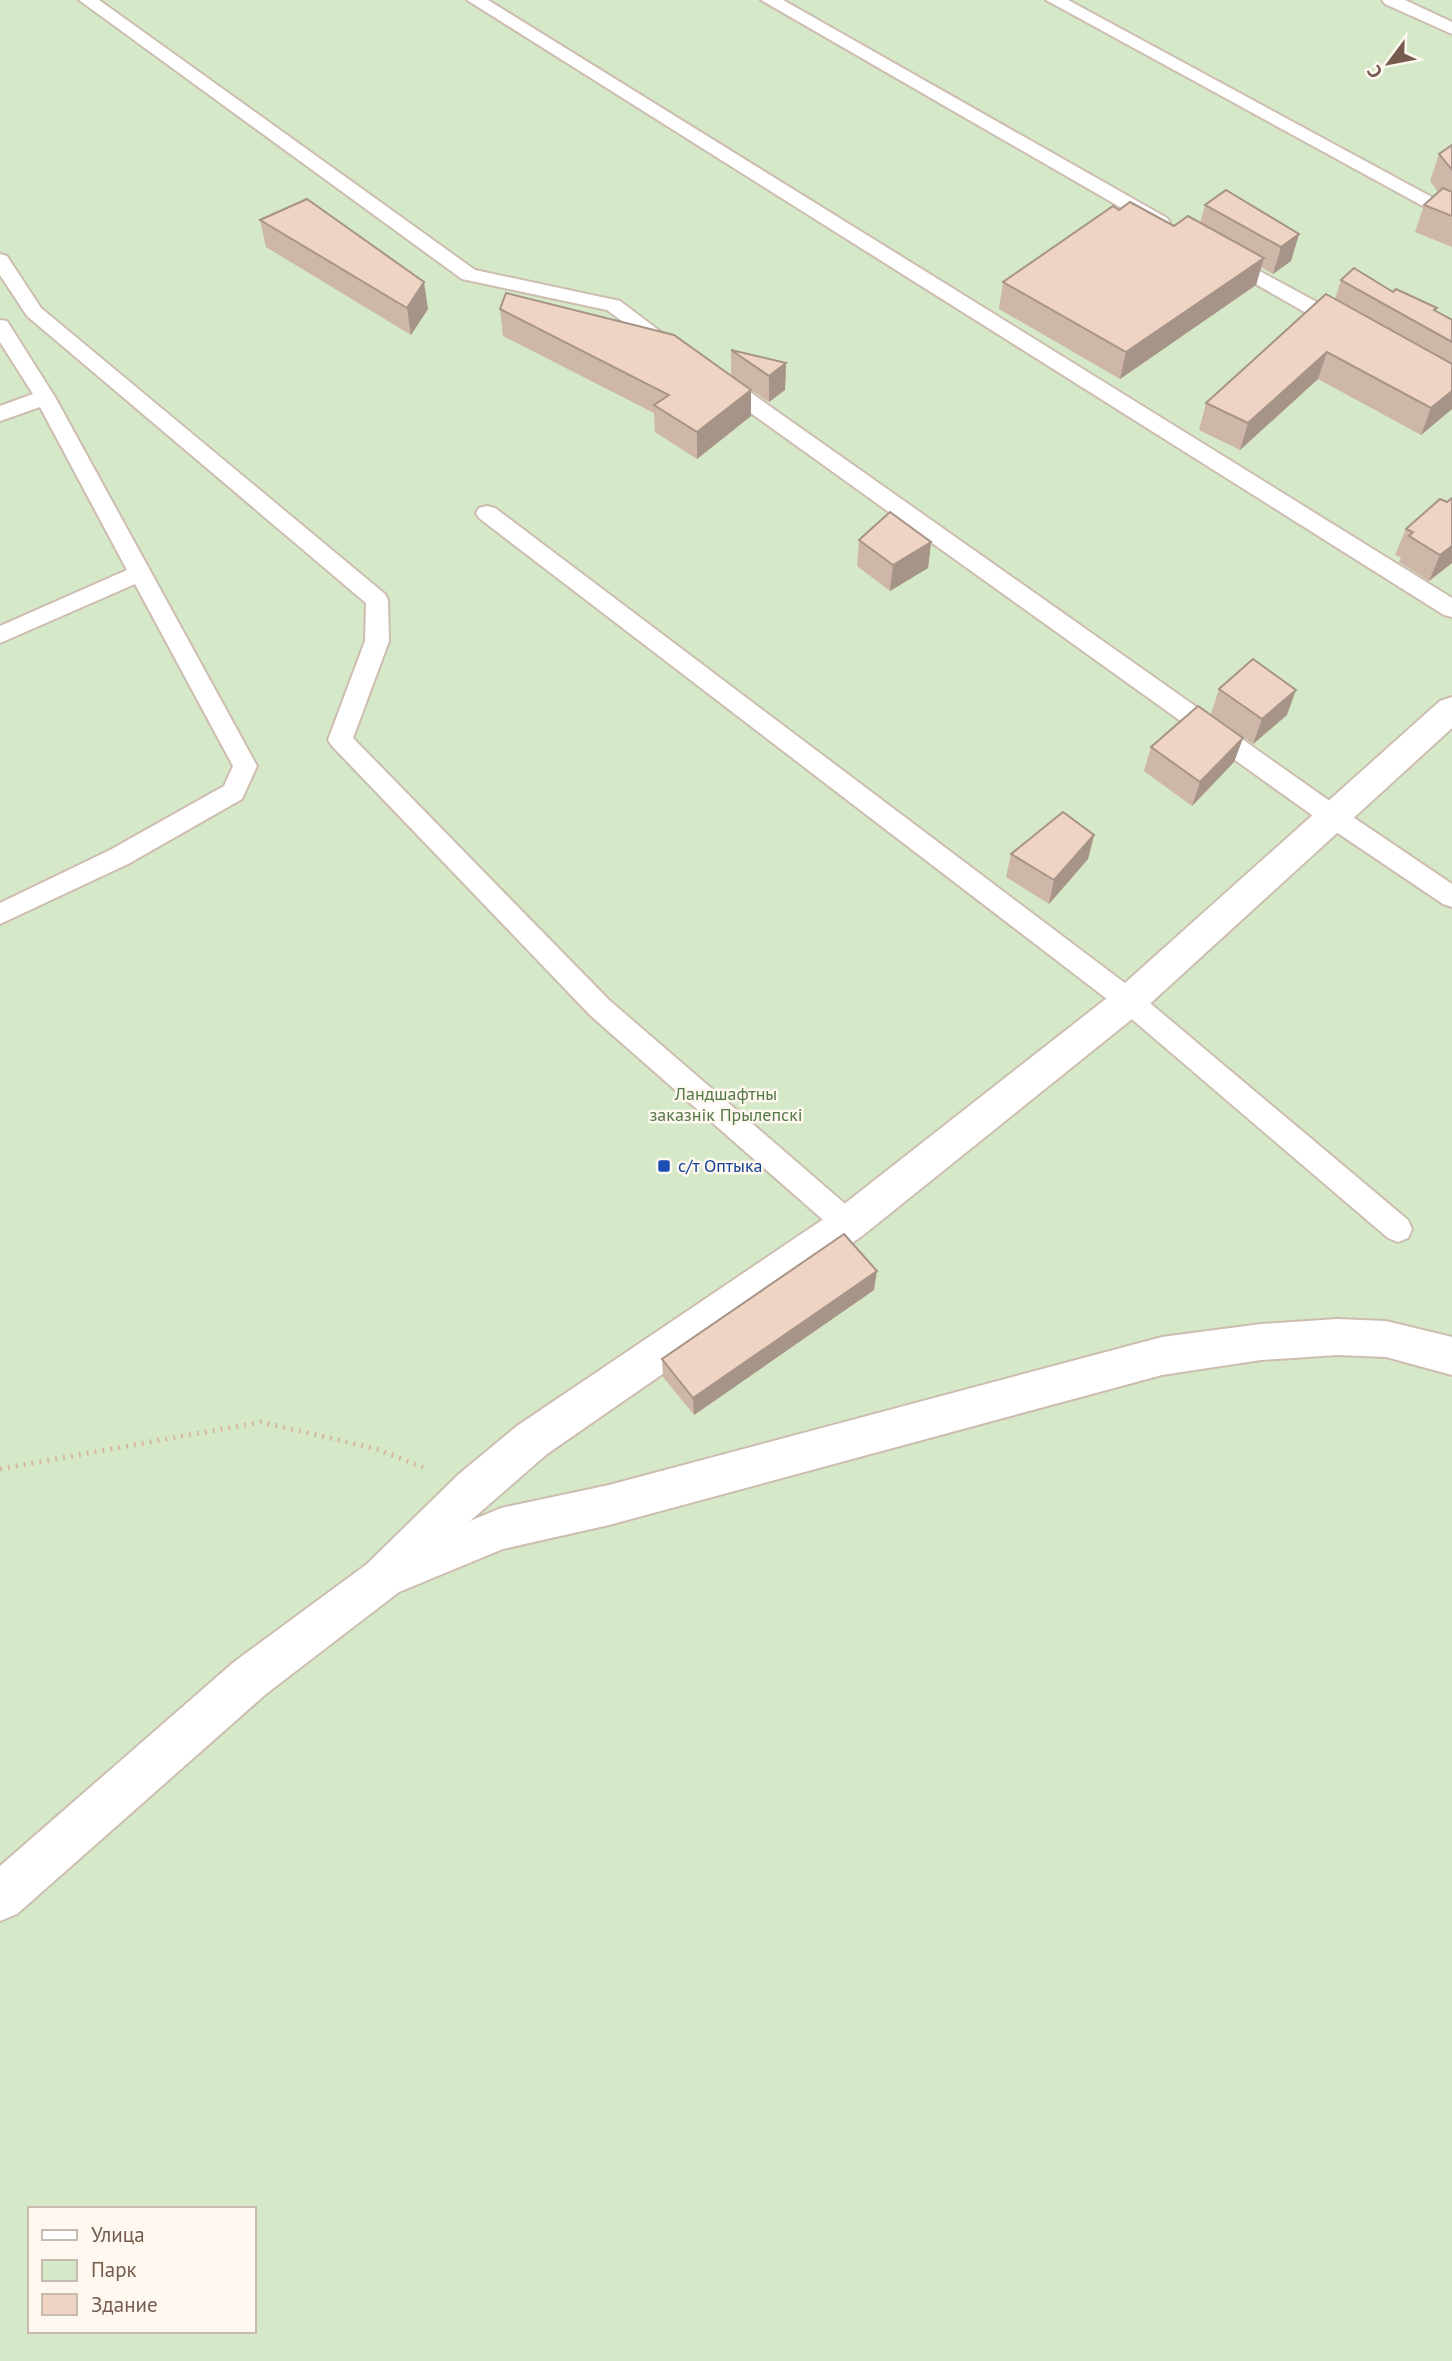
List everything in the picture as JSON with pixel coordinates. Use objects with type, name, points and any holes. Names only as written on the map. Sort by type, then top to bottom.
[{"type":"street","points":[[0,1897],[250,1678],[382,1579],[474,1488],[532,1440],[848,1224],[1129,1000],[1452,709]]},
{"type":"street","points":[[382,1579],[501,1529],[609,1505],[1162,1356],[1261,1342],[1337,1337],[1386,1339],[1452,1356]]},
{"type":"lane","points":[[88,0],[469,275],[612,305],[1332,816],[1452,897]]},
{"type":"lane","points":[[476,0],[1452,609]]},
{"type":"lane","points":[[770,0],[1177,231]]},
{"type":"lane","points":[[1055,0],[1452,216]]},
{"type":"lane","points":[[1391,0],[1452,29]]},
{"type":"lane","points":[[1213,251],[1356,333]]},
{"type":"lane","points":[[0,260],[34,312],[377,600],[377,641],[340,740],[600,1008],[848,1224]]},
{"type":"lane","points":[[0,326],[44,397],[245,766],[233,792],[119,857],[0,914]]},
{"type":"lane","points":[[0,414],[44,397]]},
{"type":"lane","points":[[487,513],[1129,1000],[1398,1228]]},
{"type":"lane","points":[[0,635],[140,573]]},
{"type":"path","points":[[0,1469],[261,1422],[377,1449],[474,1488]]},
{"type":"green space","name":"Ландшафтны заказнік Прылепскі","points":[[0,0],[1452,0],[1452,2361],[0,2361]]},
{"type":"building","points":[[1452,145],[1452,170],[1439,154]]},
{"type":"building","points":[[1443,188],[1452,192],[1452,216],[1424,205]]},
{"type":"building","points":[[1226,190],[1299,234],[1281,247],[1205,205]]},
{"type":"building","points":[[307,199],[424,282],[407,308],[260,220]]},
{"type":"building","points":[[1130,202],[1174,226],[1188,216],[1264,258],[1126,352],[1003,282],[1113,206],[1119,210]]},
{"type":"building","points":[[1354,268],[1393,292],[1396,289],[1437,308],[1434,310],[1452,320],[1452,342],[1341,280]]},
{"type":"building","points":[[506,293],[674,335],[751,390],[697,432],[654,405],[669,395],[500,309]]},
{"type":"building","points":[[1326,294],[1452,364],[1452,391],[1431,408],[1327,352],[1248,423],[1206,403]]},
{"type":"building","points":[[731,350],[786,363],[769,376]]},
{"type":"building","points":[[1452,498],[1452,546],[1440,555],[1409,536],[1413,532],[1406,529],[1440,499],[1447,502]]},
{"type":"building","points":[[890,512],[931,542],[893,565],[859,540]]},
{"type":"building","points":[[1253,659],[1296,690],[1262,719],[1219,689]]},
{"type":"building","points":[[1198,706],[1243,738],[1200,782],[1151,747]]},
{"type":"building","points":[[1063,812],[1094,835],[1054,880],[1011,854]]},
{"type":"building","points":[[844,1234],[877,1271],[693,1398],[662,1359]]},
{"type":"place","name":"с/т Оптыка","points":[[664,1166]]}]
